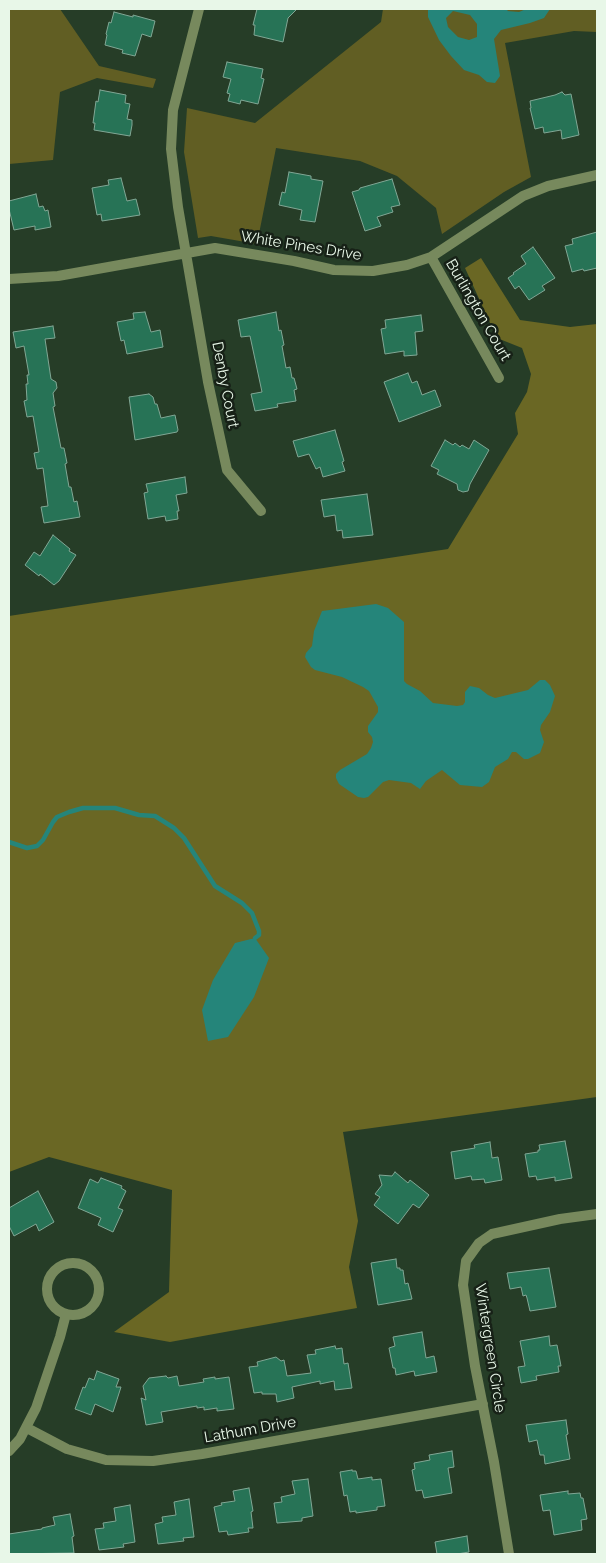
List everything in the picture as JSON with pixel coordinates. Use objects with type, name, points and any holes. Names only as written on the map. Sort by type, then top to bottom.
[{"type":"street","name":"Denby Court","points":[[199,9],[173,110],[171,149],[186,254],[208,382],[226,470],[261,511]]},
{"type":"street","name":"White Pines Drive","points":[[9,279],[58,276],[215,248],[294,261],[334,270],[373,271],[407,265],[430,257],[523,196],[548,186],[597,175]]},
{"type":"street","name":"Burlington Court","points":[[430,257],[499,378]]},
{"type":"street","name":"Wintergreen Circle","points":[[509,1554],[463,1285],[466,1260],[479,1243],[492,1234],[543,1222],[597,1214]]},
{"type":"street","points":[[72,1262],[89,1268],[95,1274],[99,1283],[99,1292],[97,1300],[91,1308],[75,1315],[66,1314],[58,1310],[51,1303],[47,1286],[55,1270],[72,1262]]},
{"type":"street","points":[[9,1451],[27,1428],[36,1408],[66,1314]]},
{"type":"street","name":"Lathum Drive","points":[[27,1428],[67,1449],[106,1460],[153,1461],[219,1452],[483,1404]]},
{"type":"shaded area","points":[[9,9],[60,9],[99,66],[156,79],[153,88],[97,78],[60,92],[53,160],[9,164]]},
{"type":"shaded area","points":[[383,9],[597,9],[597,32],[574,31],[505,43],[531,177],[504,192],[442,234],[436,208],[397,176],[360,161],[276,148],[257,244],[211,236],[198,238],[184,152],[187,108],[255,123],[381,22]]},
{"type":"shaded area","points":[[481,258],[520,320],[570,327],[597,324],[597,1097],[343,1132],[358,1221],[349,1267],[357,1308],[170,1342],[114,1332],[169,1292],[172,1190],[49,1157],[9,1172],[9,616],[448,549],[518,434],[515,413],[527,392],[531,374],[522,348],[497,338],[465,268]]},
{"type":"water","points":[[428,9],[509,9],[507,11],[519,12],[526,9],[550,9],[544,18],[501,30],[494,39],[500,76],[495,83],[487,82],[479,75],[464,70],[439,40],[428,17]],"holes":[[[453,11],[470,15],[477,24],[477,37],[469,40],[458,37],[448,27],[446,18]]]},
{"type":"water","points":[[376,604],[388,608],[404,622],[404,681],[420,691],[433,703],[463,705],[465,702],[465,692],[470,686],[479,688],[495,698],[528,690],[540,680],[545,680],[550,685],[555,696],[550,712],[541,725],[540,730],[544,742],[540,753],[524,759],[516,752],[512,752],[508,759],[495,767],[489,782],[482,787],[460,785],[442,770],[426,781],[420,789],[411,783],[389,780],[383,782],[368,797],[364,798],[358,797],[339,784],[336,774],[367,754],[371,748],[373,742],[368,732],[368,726],[378,712],[378,707],[369,691],[342,677],[315,670],[305,657],[312,646],[314,631],[322,611]]},
{"type":"water","points":[[255,938],[269,958],[254,997],[228,1037],[208,1041],[202,1010],[213,980],[235,943]]},
{"type":"building","points":[[257,9],[297,9],[288,18],[283,42],[254,35],[255,25],[253,25]]},
{"type":"building","points":[[114,12],[155,21],[151,37],[142,34],[135,56],[122,53],[123,50],[105,45],[109,22],[111,23]]},
{"type":"building","points":[[227,62],[263,69],[261,78],[264,79],[258,104],[241,100],[240,104],[228,101],[230,94],[227,93],[231,79],[223,77]]},
{"type":"building","points":[[100,90],[126,95],[125,103],[130,104],[127,119],[132,120],[130,136],[94,130],[96,101],[98,102]]},
{"type":"building","points":[[562,92],[565,95],[571,94],[579,135],[562,139],[561,130],[544,133],[543,127],[535,129],[530,101]]},
{"type":"building","points":[[289,172],[311,176],[311,179],[323,181],[315,222],[300,220],[302,210],[279,205],[282,192],[285,193]]},
{"type":"building","points":[[121,178],[127,201],[136,199],[140,215],[102,221],[101,214],[97,215],[92,188],[109,185],[108,180]]},
{"type":"building","points":[[392,179],[400,205],[391,207],[393,212],[377,217],[381,226],[365,231],[352,192]]},
{"type":"building","points":[[36,194],[39,207],[43,206],[45,211],[48,210],[51,227],[35,230],[35,226],[14,230],[9,201]]},
{"type":"building","points":[[597,232],[597,268],[572,272],[565,246],[573,244],[572,239]]},
{"type":"building","points":[[533,247],[555,278],[542,286],[545,290],[529,300],[519,286],[515,289],[508,278],[526,264],[521,256]]},
{"type":"building","points":[[145,312],[151,332],[160,330],[163,347],[127,354],[124,340],[121,341],[117,322],[134,319],[133,313]]},
{"type":"building","points":[[276,312],[279,331],[281,330],[284,345],[282,346],[286,368],[290,367],[297,389],[294,390],[296,401],[277,404],[278,407],[255,411],[251,394],[262,392],[250,336],[241,337],[238,320]]},
{"type":"building","points":[[421,315],[423,331],[415,332],[417,355],[404,356],[404,351],[385,354],[381,329],[386,328],[385,320]]},
{"type":"building","points":[[53,326],[55,338],[45,339],[51,379],[56,382],[57,388],[53,393],[55,406],[53,407],[61,448],[64,448],[67,463],[65,464],[69,487],[71,487],[74,502],[77,501],[80,517],[44,523],[41,507],[48,506],[43,468],[37,469],[34,453],[39,452],[33,416],[27,417],[24,401],[27,400],[26,384],[28,384],[27,375],[29,375],[24,346],[16,348],[13,332]]},
{"type":"building","points":[[408,373],[412,383],[417,381],[422,395],[435,390],[441,406],[399,422],[384,382]]},
{"type":"building","points":[[149,394],[153,397],[155,404],[157,404],[161,418],[175,415],[178,430],[177,432],[135,440],[129,397]]},
{"type":"building","points":[[335,430],[345,471],[323,477],[320,467],[316,469],[309,454],[298,457],[293,441]]},
{"type":"building","points":[[445,440],[453,445],[455,443],[460,447],[462,445],[469,449],[474,440],[489,450],[468,491],[458,490],[457,484],[437,474],[439,470],[431,466]]},
{"type":"building","points":[[185,477],[187,493],[176,495],[179,511],[177,511],[178,519],[166,521],[165,516],[148,519],[144,493],[148,492],[146,484]]},
{"type":"building","points":[[367,494],[373,535],[343,538],[342,530],[337,531],[335,515],[324,517],[321,500]]},
{"type":"building","points":[[53,535],[70,549],[69,551],[76,555],[59,581],[54,585],[25,565],[34,552],[40,556]]},
{"type":"building","points":[[565,1141],[572,1178],[555,1181],[555,1177],[537,1180],[536,1176],[529,1177],[525,1154],[538,1152],[540,1150],[539,1145]]},
{"type":"building","points":[[490,1142],[492,1158],[498,1157],[502,1180],[485,1183],[484,1179],[472,1180],[471,1176],[455,1179],[451,1152],[475,1148],[474,1145]]},
{"type":"building","points":[[395,1172],[408,1183],[410,1180],[429,1195],[419,1208],[413,1204],[398,1224],[374,1205],[380,1197],[375,1194],[382,1185],[379,1175],[392,1176]]},
{"type":"building","points":[[101,1178],[122,1186],[121,1188],[126,1191],[118,1208],[123,1210],[113,1232],[98,1225],[101,1218],[78,1208],[90,1179],[98,1183]]},
{"type":"building","points":[[38,1191],[54,1222],[39,1231],[36,1224],[14,1236],[9,1226],[9,1208]]},
{"type":"building","points":[[396,1259],[397,1268],[403,1270],[405,1284],[408,1283],[412,1299],[378,1305],[371,1263]]},
{"type":"building","points":[[549,1268],[556,1307],[530,1311],[526,1295],[523,1296],[521,1287],[510,1289],[507,1273]]},
{"type":"building","points":[[422,1332],[426,1358],[434,1356],[437,1372],[415,1376],[414,1371],[396,1375],[389,1348],[395,1346],[393,1337]]},
{"type":"building","points":[[549,1336],[550,1346],[557,1345],[561,1366],[558,1366],[559,1372],[536,1376],[537,1380],[521,1383],[518,1367],[525,1366],[520,1341]]},
{"type":"building","points":[[335,1346],[336,1349],[342,1348],[344,1364],[348,1363],[352,1388],[335,1390],[334,1381],[320,1384],[320,1381],[292,1387],[294,1398],[277,1402],[276,1394],[254,1393],[249,1367],[258,1366],[257,1362],[276,1357],[281,1361],[284,1360],[287,1376],[311,1373],[307,1355],[316,1354],[315,1350]]},
{"type":"building","points":[[97,1371],[119,1379],[116,1387],[121,1387],[113,1412],[95,1404],[91,1415],[75,1409],[83,1387],[85,1388],[89,1378],[94,1380]]},
{"type":"building","points":[[166,1376],[168,1378],[177,1376],[179,1386],[204,1382],[203,1379],[229,1377],[234,1409],[217,1411],[217,1408],[204,1410],[204,1407],[197,1408],[197,1406],[161,1412],[163,1422],[146,1425],[141,1398],[146,1400],[143,1386],[149,1378]]},
{"type":"building","points":[[566,1420],[568,1434],[566,1435],[570,1459],[545,1464],[544,1455],[540,1455],[537,1440],[529,1442],[526,1425]]},
{"type":"building","points":[[452,1451],[454,1467],[448,1468],[452,1493],[424,1498],[422,1490],[416,1491],[412,1470],[415,1469],[414,1463],[430,1460],[429,1455]]},
{"type":"building","points":[[356,1471],[358,1479],[372,1477],[372,1480],[381,1479],[385,1506],[377,1507],[377,1510],[350,1512],[347,1495],[344,1496],[340,1472]]},
{"type":"building","points":[[308,1479],[313,1516],[302,1518],[302,1521],[277,1523],[274,1503],[282,1502],[281,1497],[295,1494],[292,1481]]},
{"type":"building","points":[[249,1488],[253,1511],[251,1512],[253,1528],[248,1528],[249,1532],[228,1535],[227,1531],[219,1532],[214,1507],[222,1505],[221,1503],[235,1501],[233,1491]]},
{"type":"building","points":[[568,1491],[568,1494],[580,1493],[581,1498],[583,1498],[587,1519],[581,1520],[582,1530],[554,1535],[550,1510],[543,1511],[540,1495]]},
{"type":"building","points":[[189,1499],[194,1537],[183,1538],[184,1541],[158,1544],[155,1524],[163,1522],[162,1517],[176,1515],[174,1502]]},
{"type":"building","points":[[130,1505],[135,1542],[123,1544],[124,1547],[99,1550],[95,1529],[104,1528],[103,1523],[116,1521],[114,1508]]},
{"type":"building","points":[[70,1514],[74,1536],[72,1537],[74,1553],[9,1554],[9,1534],[55,1525],[53,1517]]},
{"type":"building","points":[[467,1536],[469,1552],[437,1554],[435,1542]]},
{"type":"waterway","points":[[9,842],[27,848],[37,846],[43,840],[57,817],[83,808],[115,808],[139,815],[155,816],[174,828],[184,838],[215,886],[242,903],[252,913],[259,931],[259,935],[255,938]]}]
